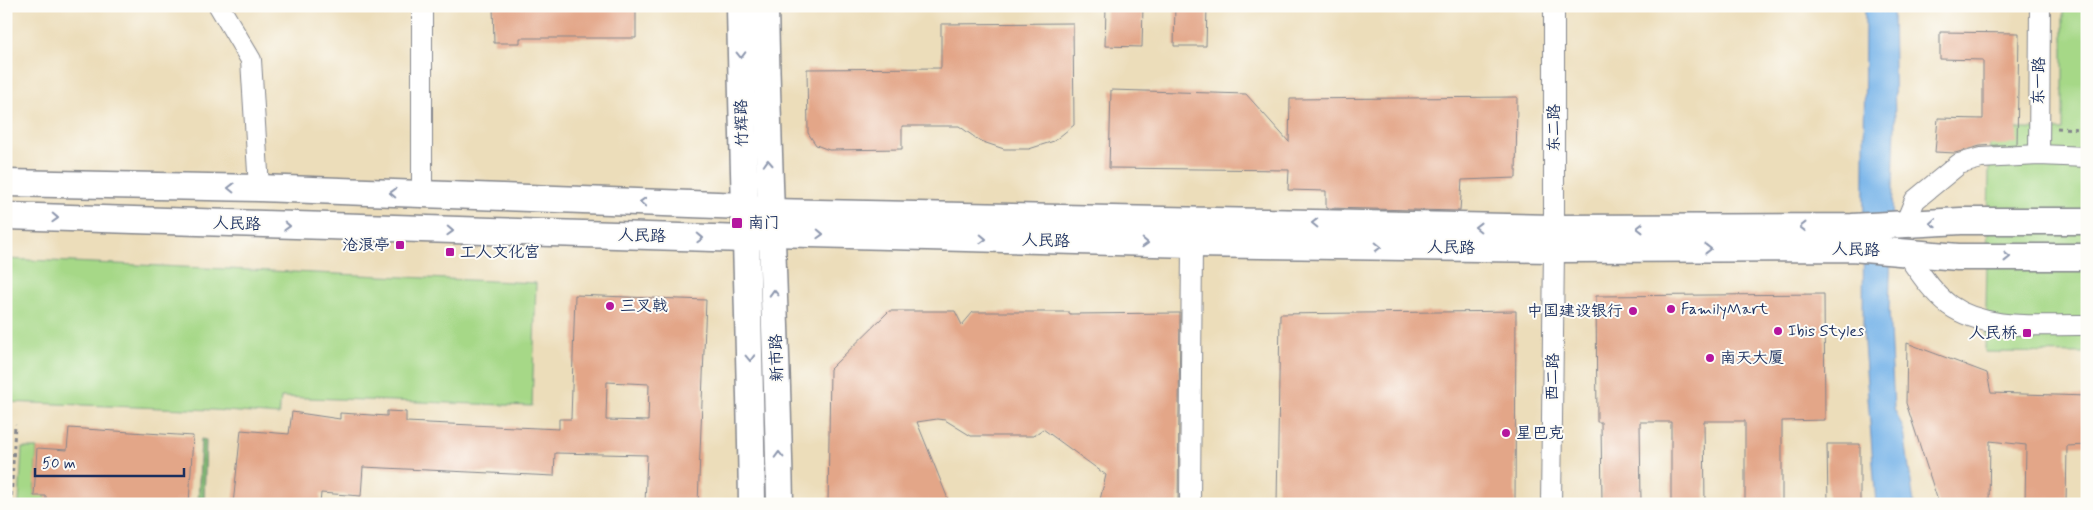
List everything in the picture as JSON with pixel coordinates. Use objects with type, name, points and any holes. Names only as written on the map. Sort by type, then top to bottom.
[{"type":"main road","name":"竹辉路","points":[[740,6],[745,239]]},
{"type":"main road","name":"竹辉路","points":[[765,6],[767,141],[771,222]]},
{"type":"main road","name":"人民路","points":[[6,183],[259,188],[744,206],[771,222],[1192,244],[1554,239],[1852,238],[1905,224],[1961,221],[2087,221]]},
{"type":"main road","name":"人民路","points":[[6,216],[745,239],[771,222],[1554,239]]},
{"type":"main road","name":"新市路","points":[[771,222],[778,371],[780,504]]},
{"type":"main road","name":"人民路","points":[[1852,238],[1905,252],[1958,257],[2087,257]]},
{"type":"main road","name":"新市路","points":[[745,239],[750,369],[752,504]]},
{"type":"street","points":[[219,6],[251,60],[259,188]]},
{"type":"street","points":[[422,6],[422,194]]},
{"type":"street","name":"东二路","points":[[1554,6],[1554,239]]},
{"type":"street","name":"东一路","points":[[2039,155],[2040,6]]},
{"type":"street","points":[[1905,224],[1915,200],[1959,164],[1981,158],[2039,155],[2087,157]]},
{"type":"street","name":"西二路","points":[[1551,504],[1554,239]]},
{"type":"street","points":[[1190,504],[1192,244]]},
{"type":"street","points":[[1905,252],[1926,281],[1948,304],[1967,316],[1994,323],[2087,325]]},
{"type":"path","points":[[2038,128],[2087,128]]},
{"type":"path","points":[[11,504],[15,424]]},
{"type":"path","points":[[6,498],[12,498]]},
{"type":"green space","points":[[2063,6],[2087,6],[2087,353],[1985,352],[1990,128],[2063,130]]},
{"type":"green space","points":[[6,259],[536,283],[532,406],[281,397],[279,415],[213,410],[6,402]]},
{"type":"green space","points":[[201,439],[206,440],[204,504],[198,504]]},
{"type":"green space","points":[[22,448],[37,448],[34,495],[46,496],[46,504],[19,504]]},
{"type":"water","points":[[1865,6],[1893,6],[1895,127],[1889,309],[1894,408],[1904,431],[1914,504],[1876,504],[1863,330]]},
{"type":"building","points":[[493,6],[636,6],[636,38],[520,38],[520,43],[494,43]]},
{"type":"building","points":[[1106,6],[1143,6],[1142,47],[1105,46]]},
{"type":"building","points":[[1175,6],[1207,6],[1206,46],[1174,46]]},
{"type":"building","points":[[1073,23],[1074,125],[1054,141],[1029,149],[1004,149],[980,141],[959,126],[902,126],[902,149],[829,150],[816,145],[808,133],[807,69],[941,68],[941,24]]},
{"type":"building","points":[[1940,32],[2019,33],[2017,144],[1980,146],[1955,153],[1935,152],[1938,118],[1983,119],[1983,60],[1940,59]]},
{"type":"building","points":[[1111,90],[1246,94],[1289,142],[1290,99],[1517,97],[1516,178],[1462,180],[1460,211],[1326,208],[1326,191],[1288,190],[1289,170],[1109,168]]},
{"type":"building","name":"南天大厦","points":[[1824,294],[1825,420],[1782,421],[1782,504],[1745,504],[1745,421],[1704,421],[1705,504],[1671,504],[1671,422],[1640,422],[1641,504],[1602,504],[1601,422],[1597,422],[1596,296]]},
{"type":"building","points":[[575,295],[706,300],[698,504],[645,504],[647,455],[555,453],[554,476],[363,467],[361,496],[321,493],[320,504],[233,504],[241,430],[289,434],[292,412],[340,419],[340,413],[387,416],[387,411],[406,412],[406,422],[559,429],[559,419],[571,419]],"holes":[[[607,382],[649,384],[648,421],[606,420]]]},
{"type":"building","points":[[889,311],[955,311],[962,325],[973,312],[1069,312],[1070,314],[1180,313],[1178,504],[1099,504],[1106,475],[1043,429],[1033,436],[971,436],[945,420],[937,419],[917,422],[950,504],[828,504],[830,369]]},
{"type":"building","points":[[1516,311],[1515,504],[1277,504],[1280,314]]},
{"type":"building","points":[[1907,343],[1987,373],[1991,393],[2087,396],[2087,445],[2067,446],[2066,504],[2025,504],[2026,445],[1990,441],[1989,504],[1939,504],[1906,403]]},
{"type":"building","points":[[69,428],[193,436],[189,504],[46,504],[46,496],[34,496],[37,448],[67,450]]},
{"type":"building","points":[[1827,444],[1860,444],[1860,504],[1828,504]]},
{"type":"place","name":"南门","points":[[737,223]]},
{"type":"place","name":"沧浪亭","points":[[400,245]]},
{"type":"place","name":"工人文化宫","points":[[450,252]]},
{"type":"place","name":"三叉戟","points":[[610,306]]},
{"type":"place","name":"FamilyMart","points":[[1671,309]]},
{"type":"place","name":"中国建设银行","points":[[1633,311]]},
{"type":"place","name":"Ibis Styles","points":[[1778,331]]},
{"type":"place","name":"人民桥","points":[[2027,333]]},
{"type":"place","name":"南天大厦","points":[[1710,358]]},
{"type":"place","name":"星巴克","points":[[1506,433]]}]
